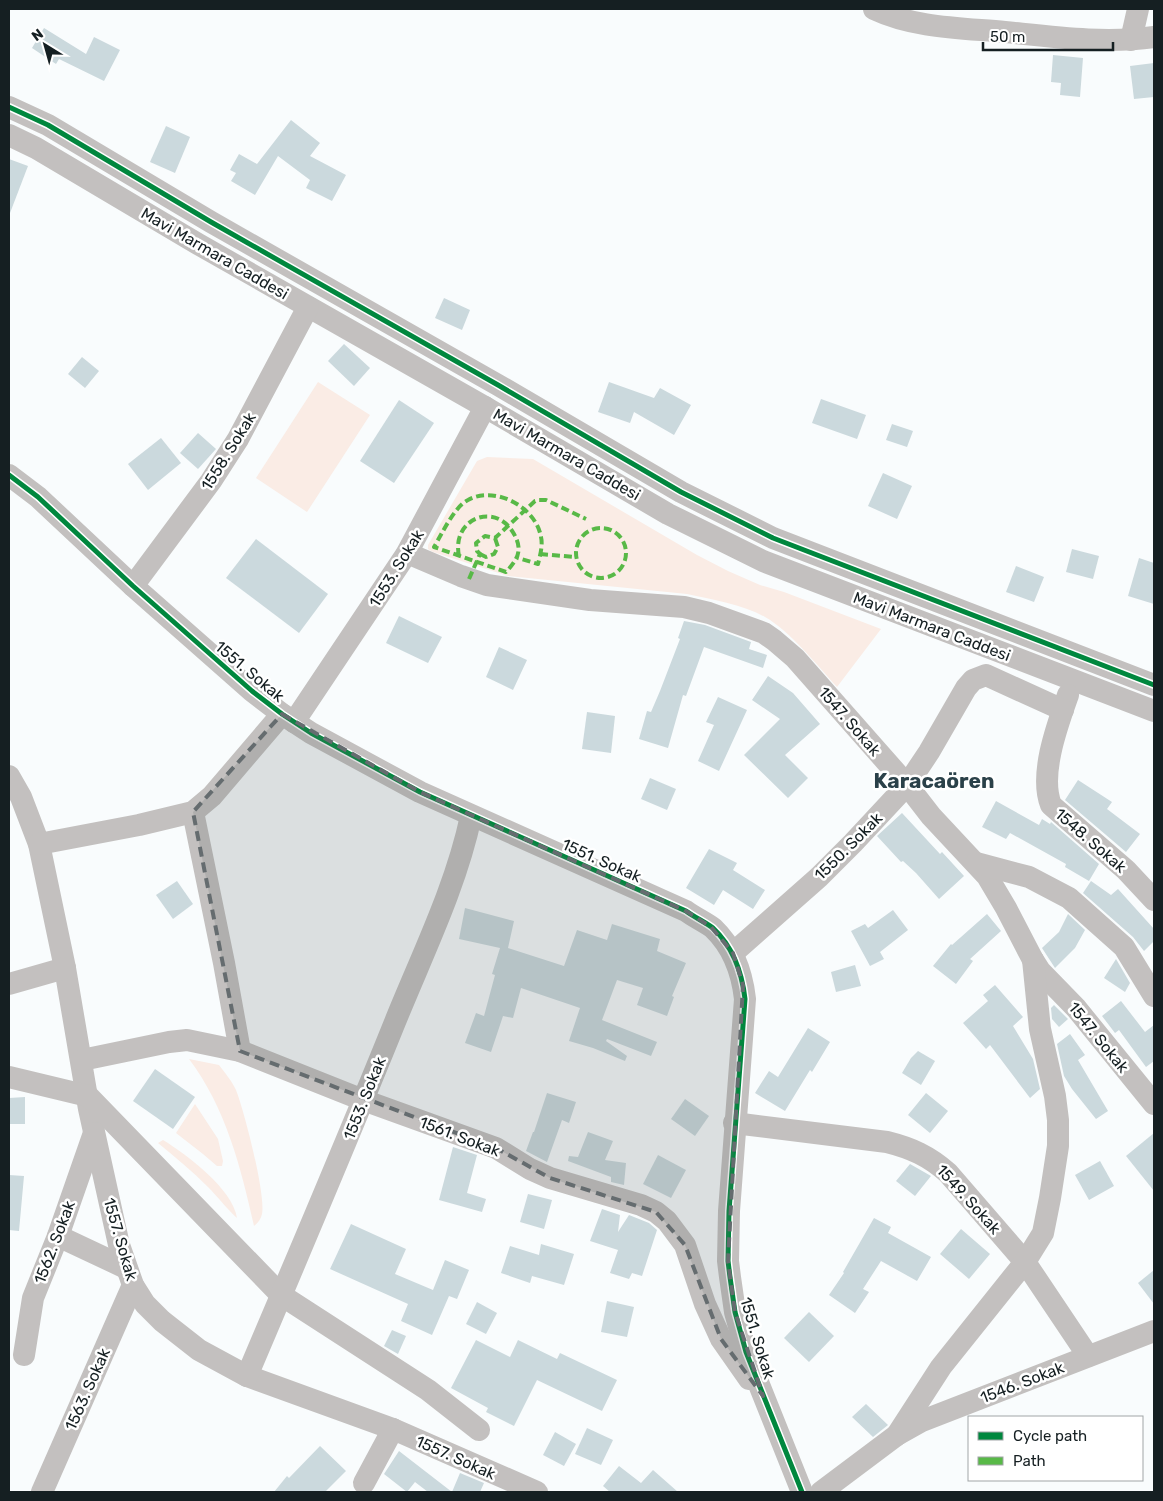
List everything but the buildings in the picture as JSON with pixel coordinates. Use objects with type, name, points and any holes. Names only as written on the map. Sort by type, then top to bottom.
[{"type":"street","points":[[874,9],[899,18],[929,24],[1050,36],[1131,40],[1154,38]]},
{"type":"street","points":[[1131,40],[1138,9]]},
{"type":"street","points":[[9,107],[48,125],[211,222],[498,385],[680,492],[773,538],[1154,685]]},
{"type":"street","name":"Mavi Marmara Caddesi","points":[[9,135],[36,148],[190,239],[668,514],[763,561],[1154,711]]},
{"type":"street","name":"1558. Sokak","points":[[133,586],[212,480],[238,439],[308,306]]},
{"type":"street","name":"1553. Sokak","points":[[39,844],[138,826],[193,812],[212,796],[288,718],[407,553],[485,407]]},
{"type":"street","name":"1551. Sokak","points":[[9,475],[38,496],[133,586],[252,691],[311,733],[420,792],[470,816],[686,911],[711,927],[725,941],[733,953],[743,985],[744,999],[729,1211],[728,1261],[730,1277],[735,1312],[746,1352],[802,1492]]},
{"type":"street","name":"1547. Sokak","points":[[407,553],[487,585],[590,600],[684,607],[709,613],[764,633],[774,640],[795,658],[907,785],[942,829],[987,876],[1040,971],[1076,1008],[1154,1104]]},
{"type":"street","name":"1548. Sokak","points":[[1080,657],[1046,770],[1047,795],[1051,805],[1126,870],[1154,900]]},
{"type":"street","name":"1550. Sokak","points":[[733,953],[826,870],[907,785],[966,688],[973,680],[986,675],[1063,710]]},
{"type":"street","name":"1557. Sokak","points":[[9,776],[21,798],[39,844],[66,968],[94,1132],[119,1245],[129,1277],[145,1304],[162,1321],[199,1350],[247,1376],[393,1429],[537,1492]]},
{"type":"street","points":[[193,812],[240,1051]]},
{"type":"street","name":"1553. Sokak","points":[[247,1376],[439,914],[465,841],[470,816]]},
{"type":"street","points":[[976,863],[1029,876],[1070,898],[1124,947],[1154,996]]},
{"type":"street","points":[[896,1435],[941,1368],[1025,1262],[1043,1233],[1058,1146],[1057,1112],[1040,1029],[1033,960]]},
{"type":"street","points":[[9,984],[66,968]]},
{"type":"street","name":"1561. Sokak","points":[[82,1060],[187,1040],[240,1051],[363,1100],[496,1148],[530,1169],[550,1178],[615,1196],[656,1212],[667,1221],[685,1245],[705,1304],[721,1340],[763,1396]]},
{"type":"street","points":[[9,1077],[88,1096],[281,1295],[428,1390],[479,1430]]},
{"type":"street","name":"1549. Sokak","points":[[734,1123],[868,1138],[906,1147],[935,1161],[948,1173],[1025,1262],[1088,1356]]},
{"type":"street","name":"1562. Sokak","points":[[24,1355],[33,1298],[58,1236],[94,1132]]},
{"type":"street","points":[[58,1236],[129,1277]]},
{"type":"street","name":"1563. Sokak","points":[[42,1492],[129,1277]]},
{"type":"street","name":"1546. Sokak","points":[[821,1492],[896,1435],[922,1421],[1154,1331]]},
{"type":"street","points":[[364,1483],[393,1429]]},
{"type":"highlighted area","points":[[282,714],[420,792],[686,911],[711,927],[733,953],[743,985],[728,1261],[735,1312],[763,1396],[721,1339],[685,1245],[656,1212],[550,1178],[496,1148],[240,1051],[193,812]]},
{"type":"shaded area","points":[[318,382],[370,415],[307,512],[256,478]]},
{"type":"shaded area","points":[[487,457],[533,459],[697,555],[728,571],[760,585],[784,592],[881,629],[837,687],[784,631],[765,617],[747,609],[687,594],[508,576],[428,549],[428,545],[477,461]]},
{"type":"shaded area","points":[[189,1059],[219,1065],[236,1090],[249,1133],[261,1189],[262,1214],[254,1226],[244,1182],[231,1139],[213,1098]]},
{"type":"shaded area","points":[[195,1104],[218,1139],[223,1161],[222,1166],[217,1166],[176,1133]]},
{"type":"shaded area","points":[[163,1140],[184,1154],[218,1184],[234,1207],[237,1218],[202,1181],[158,1143]]},
{"type":"marked path","points":[[459,556],[458,543],[462,532],[468,524],[477,518],[487,516],[497,518],[506,524],[514,534],[519,550],[514,563],[506,572],[434,547],[453,515],[463,503],[479,496],[490,495],[502,497],[523,508],[538,526],[542,543],[538,564],[518,558]]},
{"type":"marked path","points":[[469,579],[480,554],[477,551],[476,543],[485,536],[495,538],[535,501],[546,500],[586,519]]},
{"type":"marked path","points":[[606,528],[619,535],[625,543],[626,553],[625,563],[619,571],[611,577],[596,578],[583,571],[577,563],[576,548],[583,535],[591,529],[606,528]]},
{"type":"marked path","points":[[480,554],[486,557],[494,554],[498,547],[495,538]]},
{"type":"marked path","points":[[540,554],[575,557]]},
{"type":"cycle path","points":[[9,107],[48,125],[211,222],[498,385],[681,492],[773,538],[1154,685]]},
{"type":"cycle path","points":[[9,475],[38,497],[133,586],[252,691],[311,733],[420,792],[686,911],[713,928],[720,935],[731,952],[739,970],[745,999],[729,1211],[728,1261],[735,1312],[746,1352],[802,1492]]},
{"type":"district","name":"Karacaören","points":[[934,781]]}]
